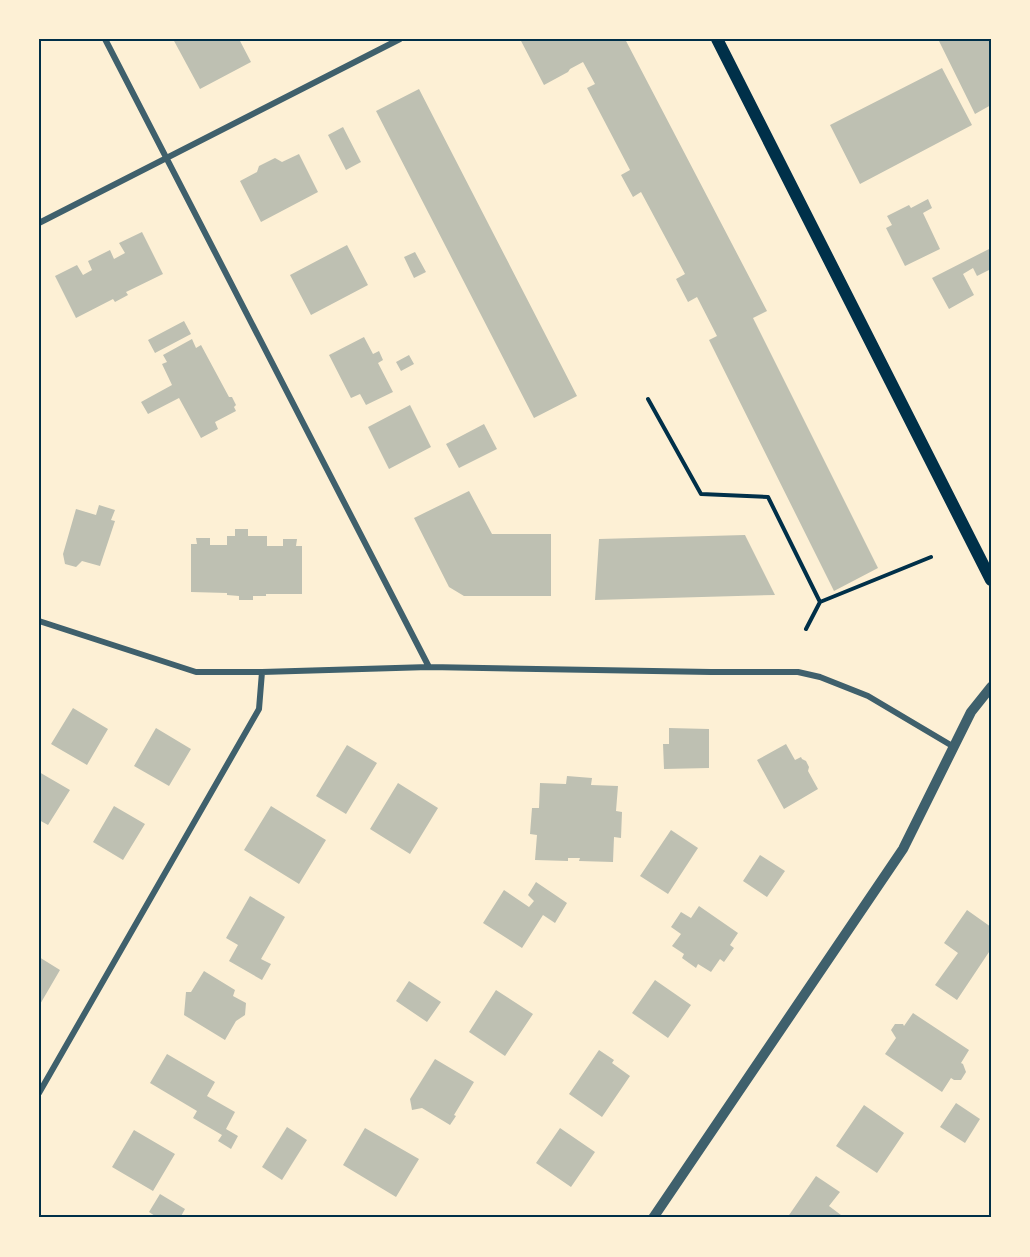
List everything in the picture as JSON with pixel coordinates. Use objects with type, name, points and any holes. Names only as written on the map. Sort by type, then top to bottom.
[{"type":"main road","points":[[717,39],[991,580]]},
{"type":"street","points":[[105,39],[429,667]]},
{"type":"street","points":[[39,224],[400,39]]},
{"type":"street","points":[[39,621],[195,672],[429,667],[798,672],[820,677],[868,696],[954,747]]},
{"type":"street","points":[[39,1093],[259,709],[262,672]]},
{"type":"street","points":[[653,1218],[903,849],[971,712],[991,687]]},
{"type":"path","points":[[648,399],[701,495],[768,497],[820,602]]},
{"type":"path","points":[[806,629],[820,602],[931,557]]},
{"type":"building","points":[[173,39],[239,39],[251,62],[200,89]]},
{"type":"building","points":[[520,39],[625,39],[767,311],[753,318],[878,568],[834,591],[709,340],[717,336],[697,297],[688,302],[676,279],[685,274],[641,192],[633,197],[621,175],[630,170],[587,88],[595,84],[583,62],[544,85]]},
{"type":"building","points":[[938,39],[991,39],[991,105],[975,114]]},
{"type":"building","points":[[942,68],[972,125],[860,184],[830,125]]},
{"type":"building","points":[[419,89],[577,396],[534,418],[376,111]]},
{"type":"building","points":[[343,127],[361,162],[346,170],[328,135]]},
{"type":"building","points":[[299,154],[318,192],[261,222],[240,181],[257,172],[259,166],[275,158],[282,162]]},
{"type":"building","points":[[928,199],[932,208],[923,213],[940,249],[905,266],[886,228],[892,225],[887,216],[909,205],[911,208]]},
{"type":"building","points":[[142,232],[163,274],[126,292],[128,295],[115,302],[113,299],[76,318],[55,276],[77,265],[83,275],[92,270],[88,261],[110,250],[114,259],[125,253],[119,243]]},
{"type":"building","points":[[347,245],[368,285],[311,315],[290,275]]},
{"type":"building","points":[[991,248],[991,269],[977,276],[973,268],[963,274],[974,295],[949,309],[932,278]]},
{"type":"building","points":[[415,252],[426,272],[414,278],[404,257]]},
{"type":"building","points":[[184,321],[191,334],[155,353],[148,340]]},
{"type":"building","points":[[364,337],[373,354],[379,351],[383,360],[378,363],[393,392],[366,405],[360,394],[351,398],[329,355]]},
{"type":"building","points":[[192,339],[196,348],[201,345],[229,397],[232,397],[236,405],[234,407],[236,411],[215,422],[218,429],[201,438],[179,398],[148,414],[141,402],[172,385],[162,364],[167,362],[163,355]]},
{"type":"building","points":[[409,355],[414,364],[401,371],[396,362]]},
{"type":"building","points":[[410,405],[431,447],[389,469],[368,427]]},
{"type":"building","points":[[484,424],[497,449],[459,468],[446,444]]},
{"type":"building","points":[[469,491],[492,534],[551,534],[551,596],[464,596],[449,587],[414,518]]},
{"type":"building","points":[[99,505],[115,510],[111,520],[115,521],[100,566],[82,561],[76,567],[65,564],[63,554],[76,509],[96,515]]},
{"type":"building","points":[[235,529],[248,529],[248,536],[267,536],[267,546],[283,546],[283,539],[297,539],[296,546],[302,546],[302,594],[266,594],[266,596],[253,596],[253,600],[239,600],[239,596],[227,595],[227,593],[191,592],[191,544],[197,544],[196,538],[210,538],[210,545],[227,545],[227,536],[235,536]]},
{"type":"building","points":[[745,535],[775,595],[595,600],[599,539]]},
{"type":"building","points":[[73,708],[108,729],[87,765],[51,744]]},
{"type":"building","points":[[156,728],[191,749],[169,786],[134,766]]},
{"type":"building","points":[[669,728],[709,729],[709,768],[664,769],[663,744],[669,744]]},
{"type":"building","points":[[786,744],[795,760],[801,757],[806,761],[808,771],[818,789],[784,809],[757,760]]},
{"type":"building","points":[[347,745],[377,763],[346,814],[316,796]]},
{"type":"building","points":[[39,772],[70,790],[48,825],[39,820]]},
{"type":"building","points":[[567,776],[592,778],[591,785],[618,786],[616,811],[622,812],[621,838],[614,837],[613,862],[579,861],[580,858],[568,858],[568,861],[535,860],[537,835],[530,834],[532,808],[539,808],[540,783],[566,784]]},
{"type":"building","points":[[398,783],[438,808],[410,854],[370,829]]},
{"type":"building","points":[[114,806],[145,824],[123,860],[93,842]]},
{"type":"building","points":[[271,806],[326,840],[299,884],[244,850]]},
{"type":"building","points":[[671,830],[698,848],[668,894],[640,876]]},
{"type":"building","points":[[760,855],[785,871],[767,897],[743,881]]},
{"type":"building","points":[[536,882],[567,903],[555,923],[543,915],[522,948],[483,923],[504,890],[529,907],[534,901],[528,895]]},
{"type":"building","points":[[250,896],[285,917],[261,959],[271,964],[262,980],[229,961],[238,945],[226,938]]},
{"type":"building","points":[[699,906],[738,933],[730,945],[734,948],[724,962],[720,959],[711,972],[698,964],[696,968],[682,958],[684,954],[672,946],[681,934],[671,927],[681,912],[691,918]]},
{"type":"building","points":[[967,910],[991,927],[991,949],[957,1000],[935,985],[958,953],[944,943]]},
{"type":"building","points":[[39,957],[60,970],[39,1006]]},
{"type":"building","points":[[204,971],[235,990],[233,996],[246,1003],[245,1015],[236,1021],[225,1040],[184,1015],[186,992],[191,992]]},
{"type":"building","points":[[655,980],[691,1005],[668,1038],[632,1013]]},
{"type":"building","points":[[409,981],[441,1002],[427,1022],[396,1001]]},
{"type":"building","points":[[496,990],[533,1014],[505,1056],[469,1032]]},
{"type":"building","points":[[913,1013],[969,1050],[961,1063],[966,1072],[961,1080],[951,1078],[942,1092],[885,1054],[896,1038],[891,1030],[895,1024],[904,1026]]},
{"type":"building","points":[[599,1050],[614,1060],[612,1063],[630,1076],[602,1117],[569,1094]]},
{"type":"building","points":[[167,1054],[215,1082],[207,1096],[235,1112],[226,1129],[238,1136],[231,1149],[218,1141],[222,1135],[193,1118],[197,1111],[150,1083]]},
{"type":"building","points":[[435,1059],[474,1082],[450,1125],[422,1108],[412,1110],[410,1099]]},
{"type":"building","points":[[956,1103],[980,1119],[965,1143],[940,1127]]},
{"type":"building","points":[[864,1105],[904,1133],[877,1173],[836,1146]]},
{"type":"building","points":[[287,1127],[307,1140],[282,1180],[262,1167]]},
{"type":"building","points":[[365,1128],[419,1159],[396,1197],[343,1165]]},
{"type":"building","points":[[560,1128],[595,1152],[571,1187],[536,1163]]},
{"type":"building","points":[[134,1130],[175,1154],[153,1191],[112,1167]]},
{"type":"building","points":[[816,1176],[840,1192],[829,1206],[841,1215],[839,1218],[787,1218]]},
{"type":"building","points":[[160,1194],[185,1209],[180,1218],[158,1218],[149,1212]]}]
